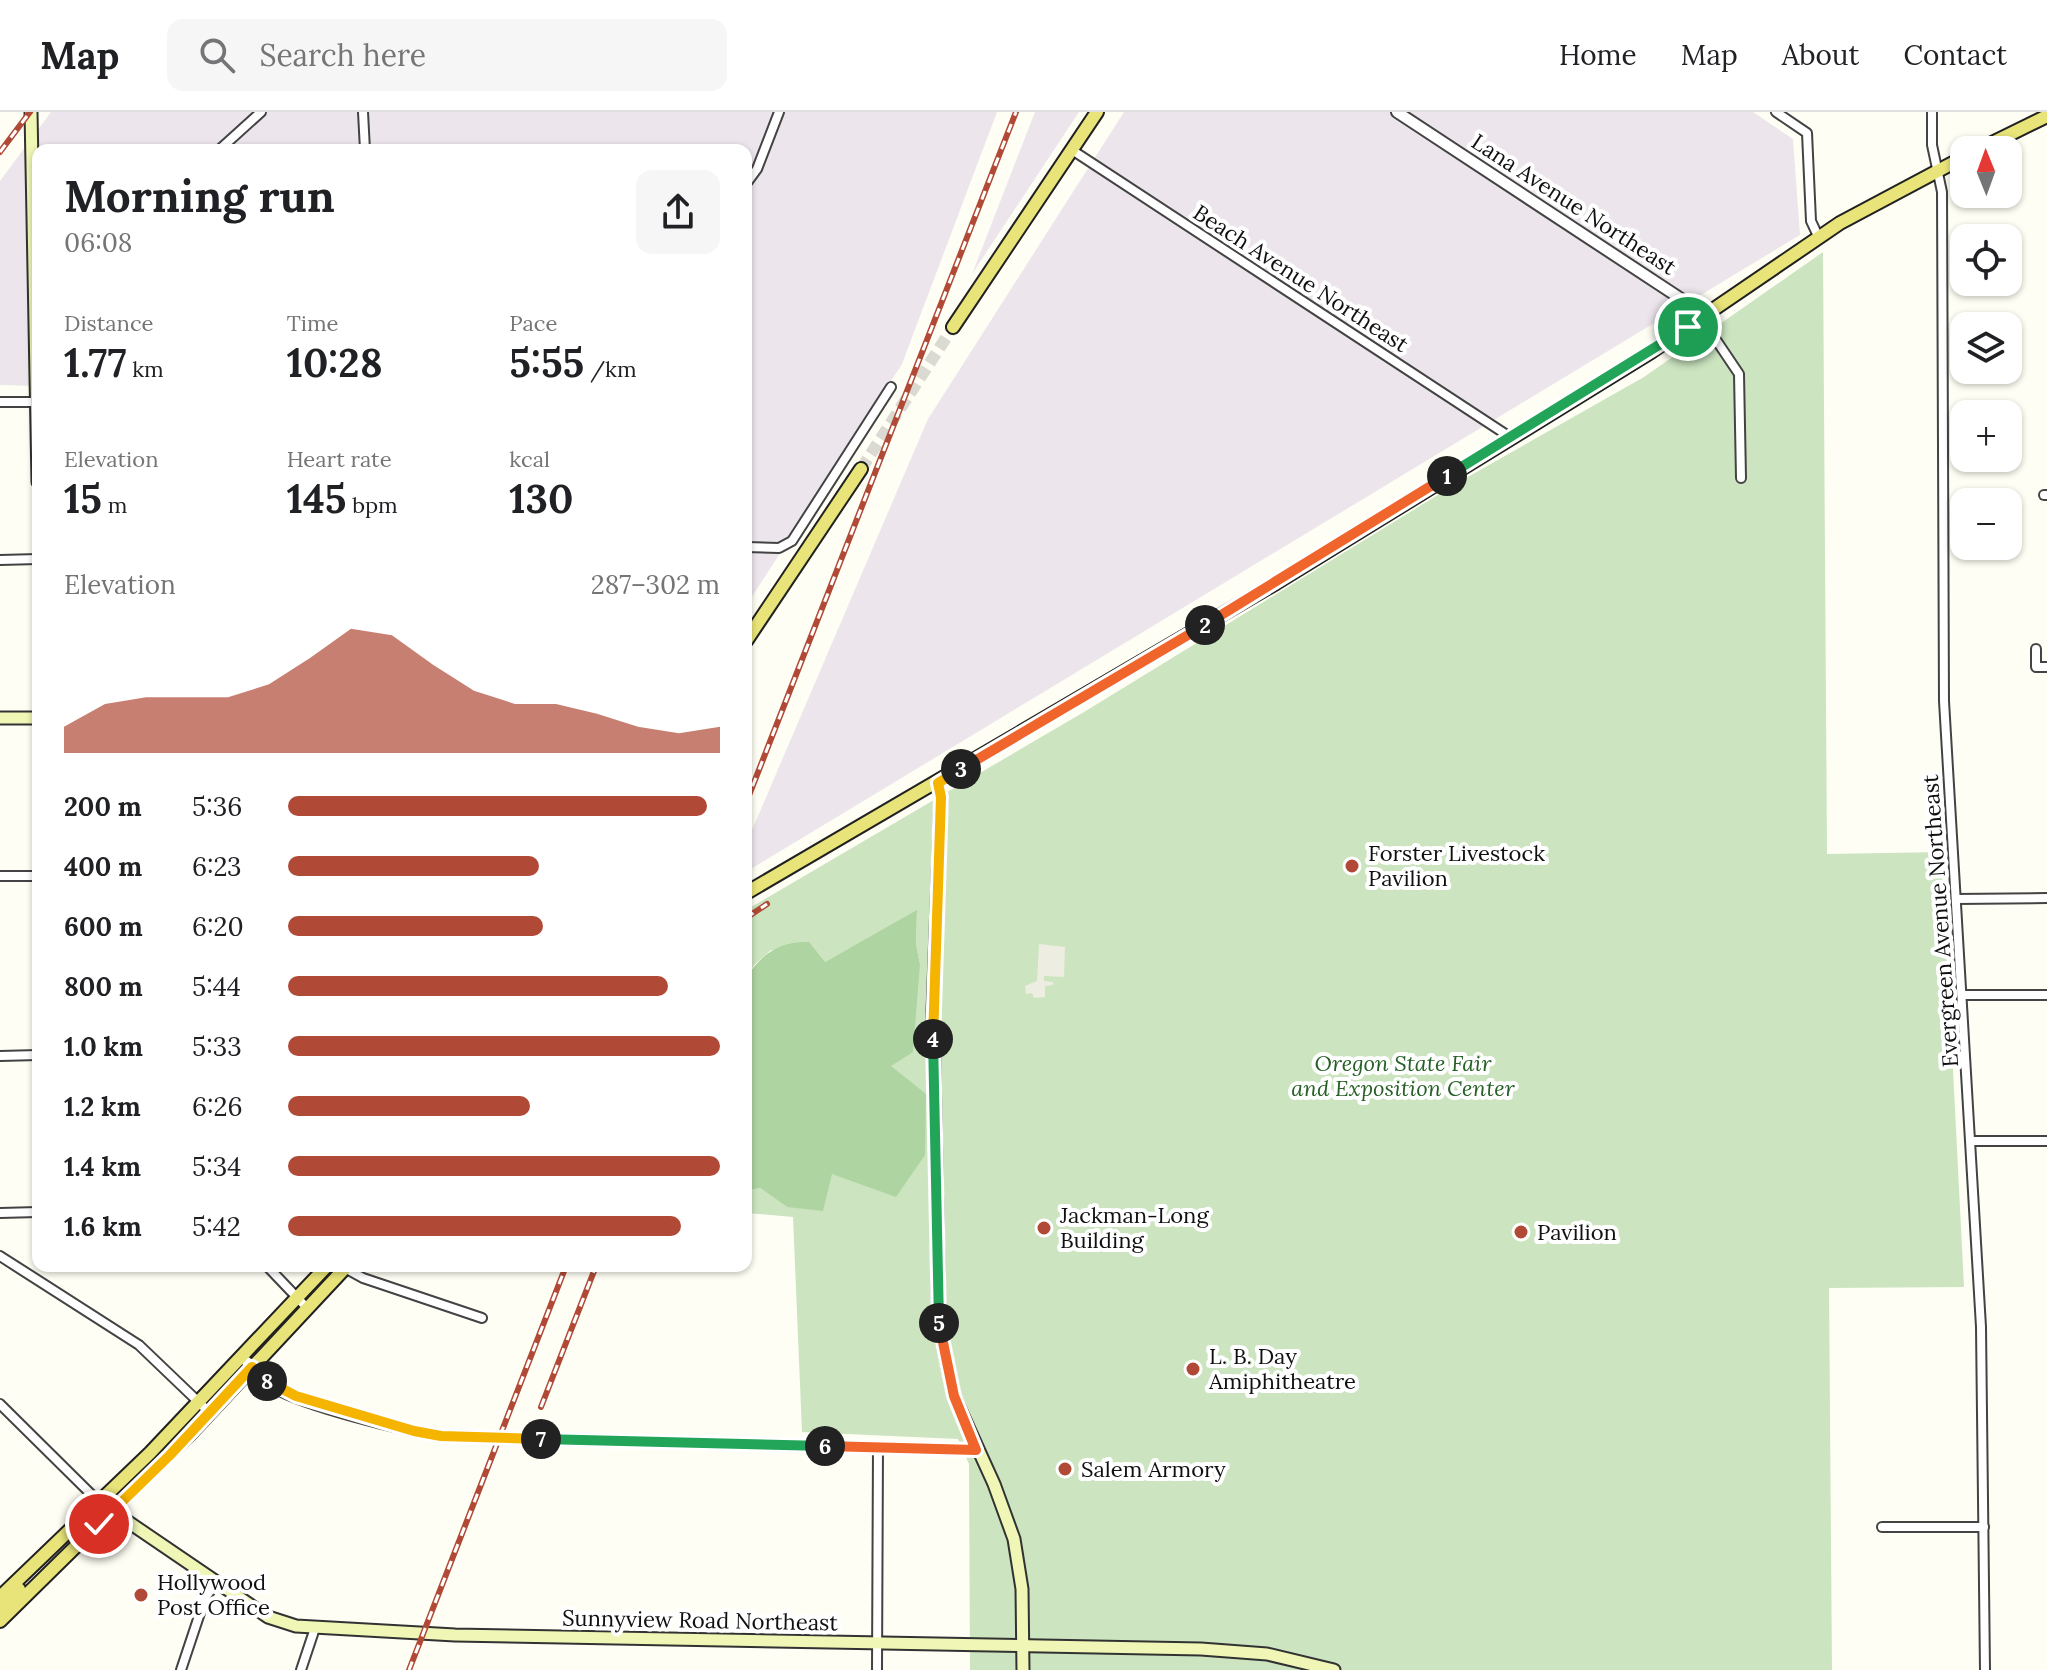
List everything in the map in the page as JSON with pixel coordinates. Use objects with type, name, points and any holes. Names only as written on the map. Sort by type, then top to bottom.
[{"type":"main road","points":[[31,112],[33,144]]},
{"type":"main road","points":[[953,327],[1097,112]]},
{"type":"main road","points":[[2006,136],[2047,116]]},
{"type":"main road","points":[[752,890],[1276,583],[1702,319],[1818,236],[1950,164]]},
{"type":"main road","points":[[752,632],[861,469]]},
{"type":"main road","points":[[0,718],[32,718]]},
{"type":"main road","points":[[938,783],[941,797],[933,1017],[939,1324],[950,1385],[976,1450],[994,1484],[1014,1539],[1022,1589],[1023,1670]]},
{"type":"main road","points":[[0,1597],[199,1402],[321,1272]]},
{"type":"main road","points":[[0,1621],[210,1413],[341,1272]]},
{"type":"main road","name":"Sunnyview Road Northeast","points":[[99,1502],[268,1617],[315,1628],[482,1636],[1245,1651],[1288,1657],[1334,1670]]},
{"type":"main road","points":[[0,1609],[25,1582],[30,1569]]},
{"type":"street","points":[[226,144],[261,112]]},
{"type":"street","points":[[363,112],[365,144]]},
{"type":"street","points":[[752,176],[779,112]]},
{"type":"street","name":"Lana Avenue Northeast","points":[[1397,112],[1692,306],[1739,374],[1741,478]]},
{"type":"street","points":[[1776,112],[1807,133],[1811,221],[1818,236]]},
{"type":"street","name":"Evergreen Avenue Northeast","points":[[1932,112],[1932,145],[1942,192],[1944,701],[1981,1327],[1985,1670]]},
{"type":"street","name":"Beach Avenue Northeast","points":[[1072,150],[1510,437]]},
{"type":"street","points":[[752,547],[785,547],[792,541],[891,387]]},
{"type":"street","points":[[0,402],[32,402]]},
{"type":"street","points":[[0,560],[32,559]]},
{"type":"street","points":[[2036,649],[2036,667],[2047,667]]},
{"type":"street","points":[[0,876],[32,876]]},
{"type":"street","points":[[1956,899],[2047,898]]},
{"type":"street","points":[[1962,995],[2047,995]]},
{"type":"street","points":[[0,1056],[32,1055]]},
{"type":"street","points":[[1972,1141],[2047,1141]]},
{"type":"street","points":[[0,1213],[32,1212]]},
{"type":"street","points":[[0,1256],[139,1345],[210,1413]]},
{"type":"street","points":[[273,1272],[308,1309]]},
{"type":"street","points":[[353,1272],[482,1318]]},
{"type":"street","points":[[241,1356],[274,1387],[296,1396],[441,1436],[976,1450]]},
{"type":"street","points":[[0,1404],[99,1502]]},
{"type":"street","points":[[877,1670],[878,1447]]},
{"type":"street","points":[[1882,1527],[1984,1527]]},
{"type":"street","points":[[181,1670],[205,1598],[216,1583]]},
{"type":"street","points":[[301,1670],[315,1628]]},
{"type":"shaded area","points":[[51,112],[997,112],[902,364],[752,597],[752,144],[32,144],[32,386],[0,385],[0,181]]},
{"type":"shaded area","points":[[1035,112],[1079,112],[972,274]]},
{"type":"shaded area","points":[[1124,112],[1753,112],[1793,139],[1800,235],[752,868],[752,830],[928,419]]},
{"type":"shaded area","points":[[1039,944],[1065,947],[1064,977],[1044,976],[1044,981],[1053,982],[1053,985],[1045,986],[1045,997],[1034,998],[1032,993],[1026,994],[1025,986],[1037,981]]},
{"type":"green space","name":"Oregon State Fair and Exposition Center","points":[[1823,252],[1827,854],[1942,852],[1964,1287],[1829,1288],[1832,1670],[970,1670],[969,1464],[958,1439],[802,1432],[793,1217],[752,1214],[752,1190],[760,1188],[787,1207],[832,1174],[891,1066],[920,964],[916,946],[917,911],[825,962],[771,950],[752,968],[752,906],[1084,712],[1459,482],[1644,377]]},
{"type":"green space","points":[[917,910],[916,945],[920,964],[913,1052],[891,1066],[926,1094],[925,1155],[896,1197],[832,1174],[823,1211],[787,1207],[760,1188],[752,1190],[752,971],[772,951],[799,942],[809,942],[825,962]]},
{"type":"tunnel","points":[[861,469],[953,327]]},
{"type":"railway","points":[[0,152],[30,112]]},
{"type":"railway","points":[[752,788],[1016,112]]},
{"type":"railway","points":[[752,914],[767,904]]},
{"type":"railway","points":[[409,1670],[564,1272]]},
{"type":"railway","points":[[541,1407],[594,1272]]},
{"type":"place","name":"Forster Livestock Pavilion","points":[[1352,866]]},
{"type":"place","name":"Jackman-Long Building","points":[[1044,1228]]},
{"type":"place","name":"Pavilion","points":[[1521,1232]]},
{"type":"place","name":"L. B. Day Amiphitheatre","points":[[1193,1369]]},
{"type":"place","name":"Salem Armory","points":[[1065,1469]]},
{"type":"place","name":"Hollywood Post Office","points":[[141,1595]]},
{"type":"route","points":[[99,1524],[169,1456],[252,1367],[274,1387],[296,1396],[441,1436],[976,1450],[954,1396],[942,1351],[939,1324],[933,1017],[941,797],[938,783],[1276,583],[1688,327]]}]
